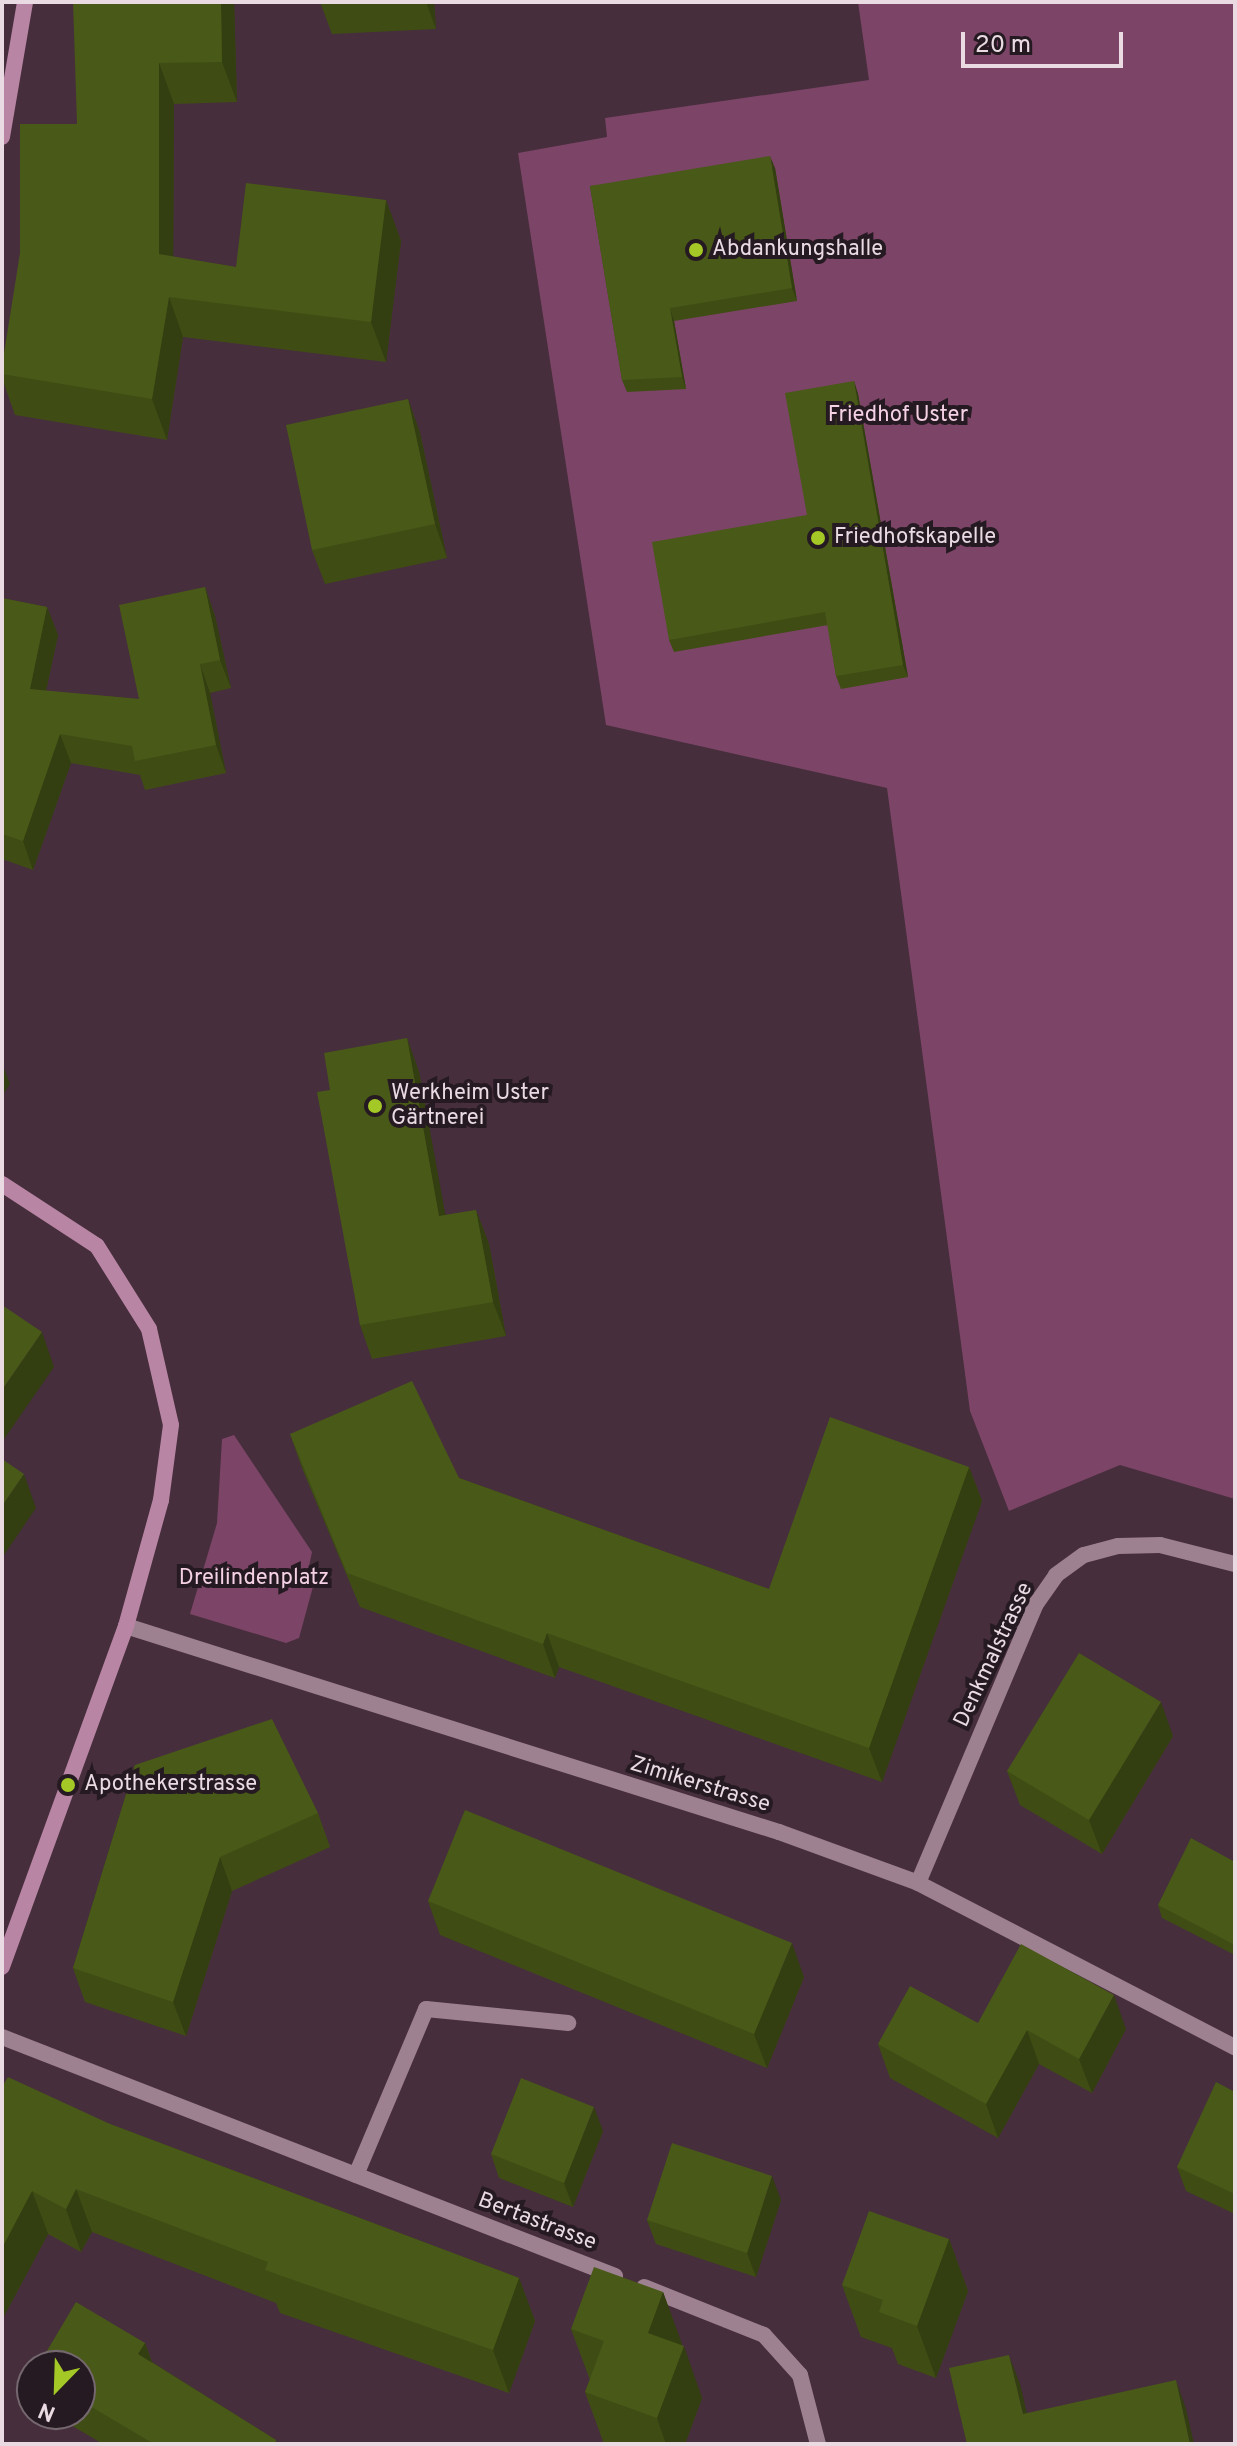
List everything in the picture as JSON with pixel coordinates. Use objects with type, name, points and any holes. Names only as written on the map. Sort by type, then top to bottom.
[{"type":"street","points":[[2,137],[25,2]]},
{"type":"street","points":[[2,1184],[97,1246],[149,1329],[171,1425],[161,1500],[126,1626],[2,1967]]},
{"type":"street","name":"Denkmalstrasse","points":[[918,1883],[1036,1604],[1056,1575],[1084,1555],[1118,1546],[1160,1545],[1235,1564]]},
{"type":"street","name":"Zimikerstrasse","points":[[126,1626],[779,1832],[918,1883],[1235,2047]]},
{"type":"street","points":[[356,2175],[426,2009],[568,2023]]},
{"type":"street","name":"Bertastrasse","points":[[2,2037],[764,2335],[800,2375],[818,2444]]},
{"type":"green space","name":"Friedhof Uster","points":[[858,2],[1235,2],[1235,1499],[1120,1465],[1009,1511],[970,1411],[887,788],[606,725],[518,153],[607,137],[605,118],[869,80]]},
{"type":"green space","name":"Dreilindenplatz","points":[[234,1435],[312,1552],[306,1580],[314,1583],[299,1638],[286,1643],[190,1614],[217,1523],[222,1439]]},
{"type":"building","points":[[73,2],[221,2],[222,62],[159,63],[159,254],[236,267],[246,183],[386,200],[371,322],[169,297],[152,399],[2,374],[20,253],[20,124],[77,124]]},
{"type":"building","name":"Abdankungshalle","points":[[770,156],[792,288],[670,308],[682,377],[622,380],[590,186]]},
{"type":"building","name":"Friedhofskapelle","points":[[854,381],[903,665],[836,676],[825,612],[669,640],[652,542],[807,515],[785,393]]},
{"type":"building","points":[[408,399],[435,524],[312,550],[286,425]]},
{"type":"building","points":[[205,587],[220,660],[200,664],[216,745],[135,761],[132,746],[60,734],[23,841],[2,834],[2,598],[47,607],[30,689],[139,699],[119,605]]},
{"type":"building","points":[[407,1038],[439,1216],[476,1210],[493,1302],[360,1325],[317,1092],[330,1090],[324,1053]]},
{"type":"building","points":[[2,1305],[42,1332],[2,1390]]},
{"type":"building","points":[[412,1381],[459,1478],[769,1589],[830,1417],[969,1467],[869,1748],[547,1633],[543,1644],[347,1573],[290,1434]]},
{"type":"building","points":[[2,1459],[24,1474],[2,1506]]},
{"type":"building","points":[[1079,1653],[1161,1702],[1089,1820],[1007,1771]]},
{"type":"building","points":[[272,1719],[318,1813],[220,1857],[173,2002],[73,1968],[135,1765]]},
{"type":"building","points":[[465,1810],[792,1943],[754,2034],[428,1901]]},
{"type":"building","points":[[1191,1838],[1235,1862],[1235,1945],[1158,1905]]},
{"type":"building","points":[[1021,1944],[1114,1995],[1079,2059],[1027,2030],[986,2104],[878,2044],[910,1986],[978,2023]]},
{"type":"building","points":[[8,2077],[110,2124],[519,2278],[493,2350],[265,2270],[268,2262],[76,2189],[66,2209],[32,2191],[2,2248],[2,2087]]},
{"type":"building","points":[[521,2078],[594,2107],[564,2183],[491,2154]]},
{"type":"building","points":[[1216,2082],[1235,2092],[1235,2194],[1177,2167]]},
{"type":"building","points":[[672,2143],[772,2176],[747,2253],[647,2220]]},
{"type":"building","points":[[869,2211],[949,2239],[917,2326],[879,2312],[883,2300],[842,2285]]},
{"type":"building","points":[[594,2267],[663,2292],[648,2333],[684,2346],[657,2418],[585,2392],[604,2341],[571,2329]]},
{"type":"building","points":[[76,2302],[145,2343],[138,2354],[276,2440],[274,2444],[154,2444],[96,2410],[96,2350],[48,2350]]},
{"type":"building","points":[[1009,2355],[1023,2414],[1176,2380],[1190,2444],[967,2444],[949,2368]]},
{"type":"place","name":"Abdankungshalle","points":[[696,250]]},
{"type":"place","name":"Friedhofskapelle","points":[[818,538]]},
{"type":"place","name":"Werkheim Uster Gärtnerei","points":[[375,1106]]},
{"type":"place","name":"Apothekerstrasse","points":[[68,1785]]}]
